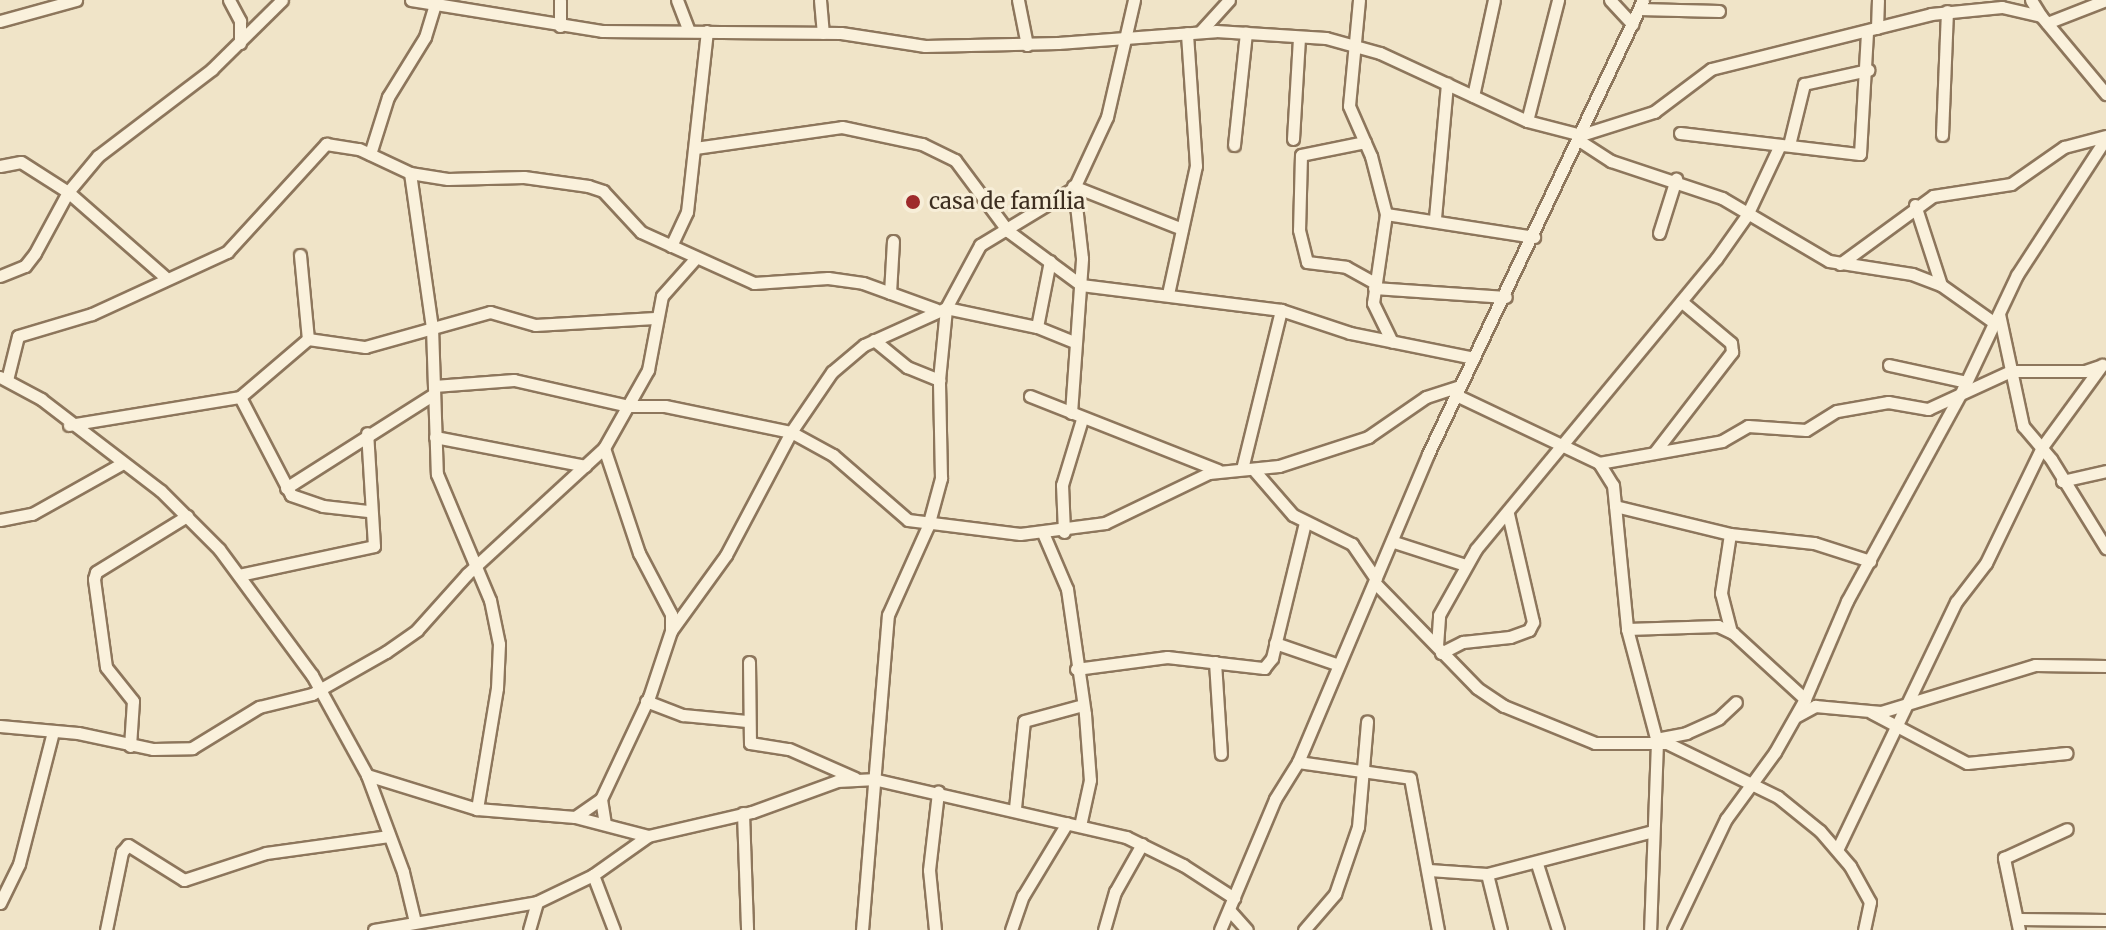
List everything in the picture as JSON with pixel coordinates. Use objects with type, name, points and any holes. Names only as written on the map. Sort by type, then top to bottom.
[{"type":"street","points":[[0,21],[76,0]]},
{"type":"street","points":[[229,0],[240,21],[240,43]]},
{"type":"street","points":[[0,276],[25,266],[68,192],[98,156],[240,43],[282,0]]},
{"type":"street","points":[[411,0],[560,26],[625,32],[823,33],[925,46],[1027,45],[1194,32],[1246,33],[1354,43],[1527,121],[1580,138],[1611,161],[1676,179],[1722,198],[1799,248],[1840,264],[1912,274],[1941,285],[1998,319],[2017,408],[2031,438],[2031,470]]},
{"type":"street","points":[[560,0],[560,26]]},
{"type":"street","points":[[677,0],[689,31]]},
{"type":"street","points":[[820,0],[823,33]]},
{"type":"street","points":[[1018,0],[1027,45]]},
{"type":"street","points":[[862,930],[888,615],[928,526],[943,460],[939,380],[941,308],[980,245],[1008,231],[1073,187],[1107,117],[1134,0]]},
{"type":"street","points":[[1168,294],[1196,166],[1194,32],[1229,0]]},
{"type":"street","points":[[1359,0],[1349,106],[1365,142],[1386,214],[1374,286],[1377,317],[1392,342]]},
{"type":"street","points":[[1473,96],[1494,0]]},
{"type":"street","points":[[1527,121],[1558,0]]},
{"type":"street","points":[[1610,0],[1632,24]]},
{"type":"street","points":[[1680,133],[1862,152],[1872,29],[1878,0]]},
{"type":"street","points":[[2031,0],[2106,94]]},
{"type":"street","points":[[1580,138],[1654,112],[1702,72],[1947,11],[2002,7],[2044,20],[2106,0]]},
{"type":"street","points":[[370,154],[388,97],[425,37],[436,3]]},
{"type":"street","points":[[1220,930],[1275,799],[1298,762],[1336,664],[1394,542],[1458,390],[1506,297],[1641,4],[1719,11]]},
{"type":"street","points":[[1942,135],[1947,11]]},
{"type":"street","points":[[671,246],[687,212],[707,31]]},
{"type":"street","points":[[1234,145],[1246,33]]},
{"type":"street","points":[[1293,139],[1299,37]]},
{"type":"street","points":[[1439,649],[1439,615],[1465,565],[1681,301],[1747,215],[1784,146],[1804,84],[1868,70]]},
{"type":"street","points":[[1435,218],[1447,84]]},
{"type":"street","points":[[695,148],[842,127],[922,144],[964,169],[1008,231],[1081,285],[1281,310],[1392,342],[1474,358]]},
{"type":"street","points":[[1840,264],[1915,205],[1944,192],[2011,184],[2064,147],[2106,137]]},
{"type":"street","points":[[1673,930],[1726,819],[1805,699],[1870,561],[1965,385],[2017,275],[2106,137]]},
{"type":"street","points":[[1365,142],[1301,155],[1299,230],[1307,262],[1346,267],[1374,286],[1506,297]]},
{"type":"street","points":[[415,922],[367,775],[320,690],[239,575],[187,516],[123,463],[69,425],[41,399],[4,379],[18,336],[92,314],[164,276],[236,244],[326,144],[370,154],[410,173],[471,180],[524,177],[588,186],[603,191],[641,232],[694,260],[754,283],[828,278],[941,308],[1037,327],[1074,342]]},
{"type":"street","points":[[0,166],[21,162],[68,192],[164,276]]},
{"type":"street","points":[[410,173],[432,327],[437,474],[497,621],[500,666],[477,809]]},
{"type":"street","points":[[1659,233],[1676,179]]},
{"type":"street","points":[[1073,187],[1182,229]]},
{"type":"street","points":[[1064,532],[1062,485],[1076,416],[1074,342],[1081,285],[1073,187]]},
{"type":"street","points":[[1915,205],[1941,285]]},
{"type":"street","points":[[1386,214],[1435,218],[1534,237]]},
{"type":"street","points":[[890,293],[893,241]]},
{"type":"street","points":[[300,255],[308,339]]},
{"type":"street","points":[[0,726],[130,746],[192,748],[259,707],[320,690],[417,630],[474,567],[604,448],[648,370],[655,318],[669,284],[694,260]]},
{"type":"street","points":[[1037,327],[1050,261]]},
{"type":"street","points":[[1654,453],[1732,352],[1731,343],[1681,301]]},
{"type":"street","points":[[575,817],[601,799],[646,701],[671,631],[726,555],[791,432],[832,372],[874,340],[941,308]]},
{"type":"street","points":[[1247,469],[1281,310]]},
{"type":"street","points":[[69,425],[240,397],[308,339],[365,347],[490,312],[535,325],[655,318]]},
{"type":"street","points":[[874,340],[907,367],[939,380]]},
{"type":"street","points":[[286,488],[434,390],[514,380],[628,406],[665,406],[791,432],[833,455],[895,511],[928,526],[1064,532],[1105,523],[1187,480],[1219,471],[1247,469],[1368,437],[1426,397],[1458,390],[1562,448],[1599,463],[1722,441],[1748,426],[1806,430],[1837,411],[1888,402],[1928,409],[1965,385],[2011,371],[2085,371],[2104,364]]},
{"type":"street","points":[[1838,848],[1898,729],[1956,602],[1986,563],[2042,447],[2104,364]]},
{"type":"street","points":[[1889,365],[1965,385]]},
{"type":"street","points":[[1030,396],[1219,471]]},
{"type":"street","points":[[240,397],[286,488],[298,500],[368,511]]},
{"type":"street","points":[[239,575],[374,546],[368,511],[367,433]]},
{"type":"street","points":[[435,437],[585,466]]},
{"type":"street","points":[[2031,438],[2042,447],[2106,548]]},
{"type":"street","points":[[604,448],[639,553],[671,614],[671,631]]},
{"type":"street","points":[[0,520],[32,514],[123,463]]},
{"type":"street","points":[[1599,463],[1613,485],[1627,629],[1656,741],[1650,930]]},
{"type":"street","points":[[1247,469],[1305,523],[1344,537],[1376,581],[1477,688],[1530,718],[1595,743],[1656,741],[1686,733],[1719,718],[1736,702]]},
{"type":"street","points":[[2062,481],[2106,471]]},
{"type":"street","points":[[1615,506],[1730,534],[1805,541],[1870,561]]},
{"type":"street","points":[[1439,649],[1463,642],[1510,637],[1529,630],[1533,622],[1508,514]]},
{"type":"street","points":[[130,746],[133,701],[106,667],[94,579],[96,572],[187,516]]},
{"type":"street","points":[[1076,669],[1167,657],[1264,668],[1275,643],[1305,523]]},
{"type":"street","points":[[1043,533],[1067,589],[1083,705],[1090,780],[1080,826]]},
{"type":"street","points":[[1730,534],[1721,601],[1731,632]]},
{"type":"street","points":[[1394,542],[1465,565]]},
{"type":"street","points":[[1627,629],[1718,626],[1731,632],[1805,699]]},
{"type":"street","points":[[1275,643],[1336,664]]},
{"type":"street","points":[[749,662],[747,721],[751,744],[789,749],[855,778]]},
{"type":"street","points":[[1215,662],[1221,754]]},
{"type":"street","points":[[1792,721],[1815,706],[1871,712],[2035,665],[2106,666]]},
{"type":"street","points":[[646,701],[683,715],[747,721]]},
{"type":"street","points":[[1015,808],[1024,721],[1083,705]]},
{"type":"street","points":[[1871,712],[1967,763],[2067,753]]},
{"type":"street","points":[[1304,930],[1339,885],[1358,827],[1367,721]]},
{"type":"street","points":[[0,903],[19,864],[53,732]]},
{"type":"street","points":[[1656,741],[1778,797],[1838,848],[1870,902],[1864,930]]},
{"type":"street","points":[[1298,762],[1410,778],[1438,930]]},
{"type":"street","points":[[367,775],[477,809],[575,817],[648,836]]},
{"type":"street","points":[[374,930],[402,928],[415,922],[537,902],[593,875],[648,836],[743,813],[855,778],[1015,808],[1142,844],[1234,898]]},
{"type":"street","points":[[935,930],[929,870],[938,792]]},
{"type":"street","points":[[601,799],[605,824]]},
{"type":"street","points":[[743,813],[749,928]]},
{"type":"street","points":[[1011,930],[1023,896],[1067,823]]},
{"type":"street","points":[[2067,829],[2004,858],[2019,924],[2106,920]]},
{"type":"street","points":[[1429,870],[1487,874],[1537,864],[1653,831]]},
{"type":"street","points":[[106,930],[122,852],[128,845],[184,880],[266,853],[389,836]]},
{"type":"street","points":[[1104,930],[1115,892],[1142,844]]},
{"type":"street","points":[[1537,864],[1558,930]]},
{"type":"street","points":[[1487,874],[1501,930]]},
{"type":"street","points":[[593,875],[614,930]]},
{"type":"street","points":[[529,930],[537,902]]},
{"type":"street","points":[[1230,911],[1247,930]]},
{"type":"place","name":"casa de família","points":[[913,202]]}]
